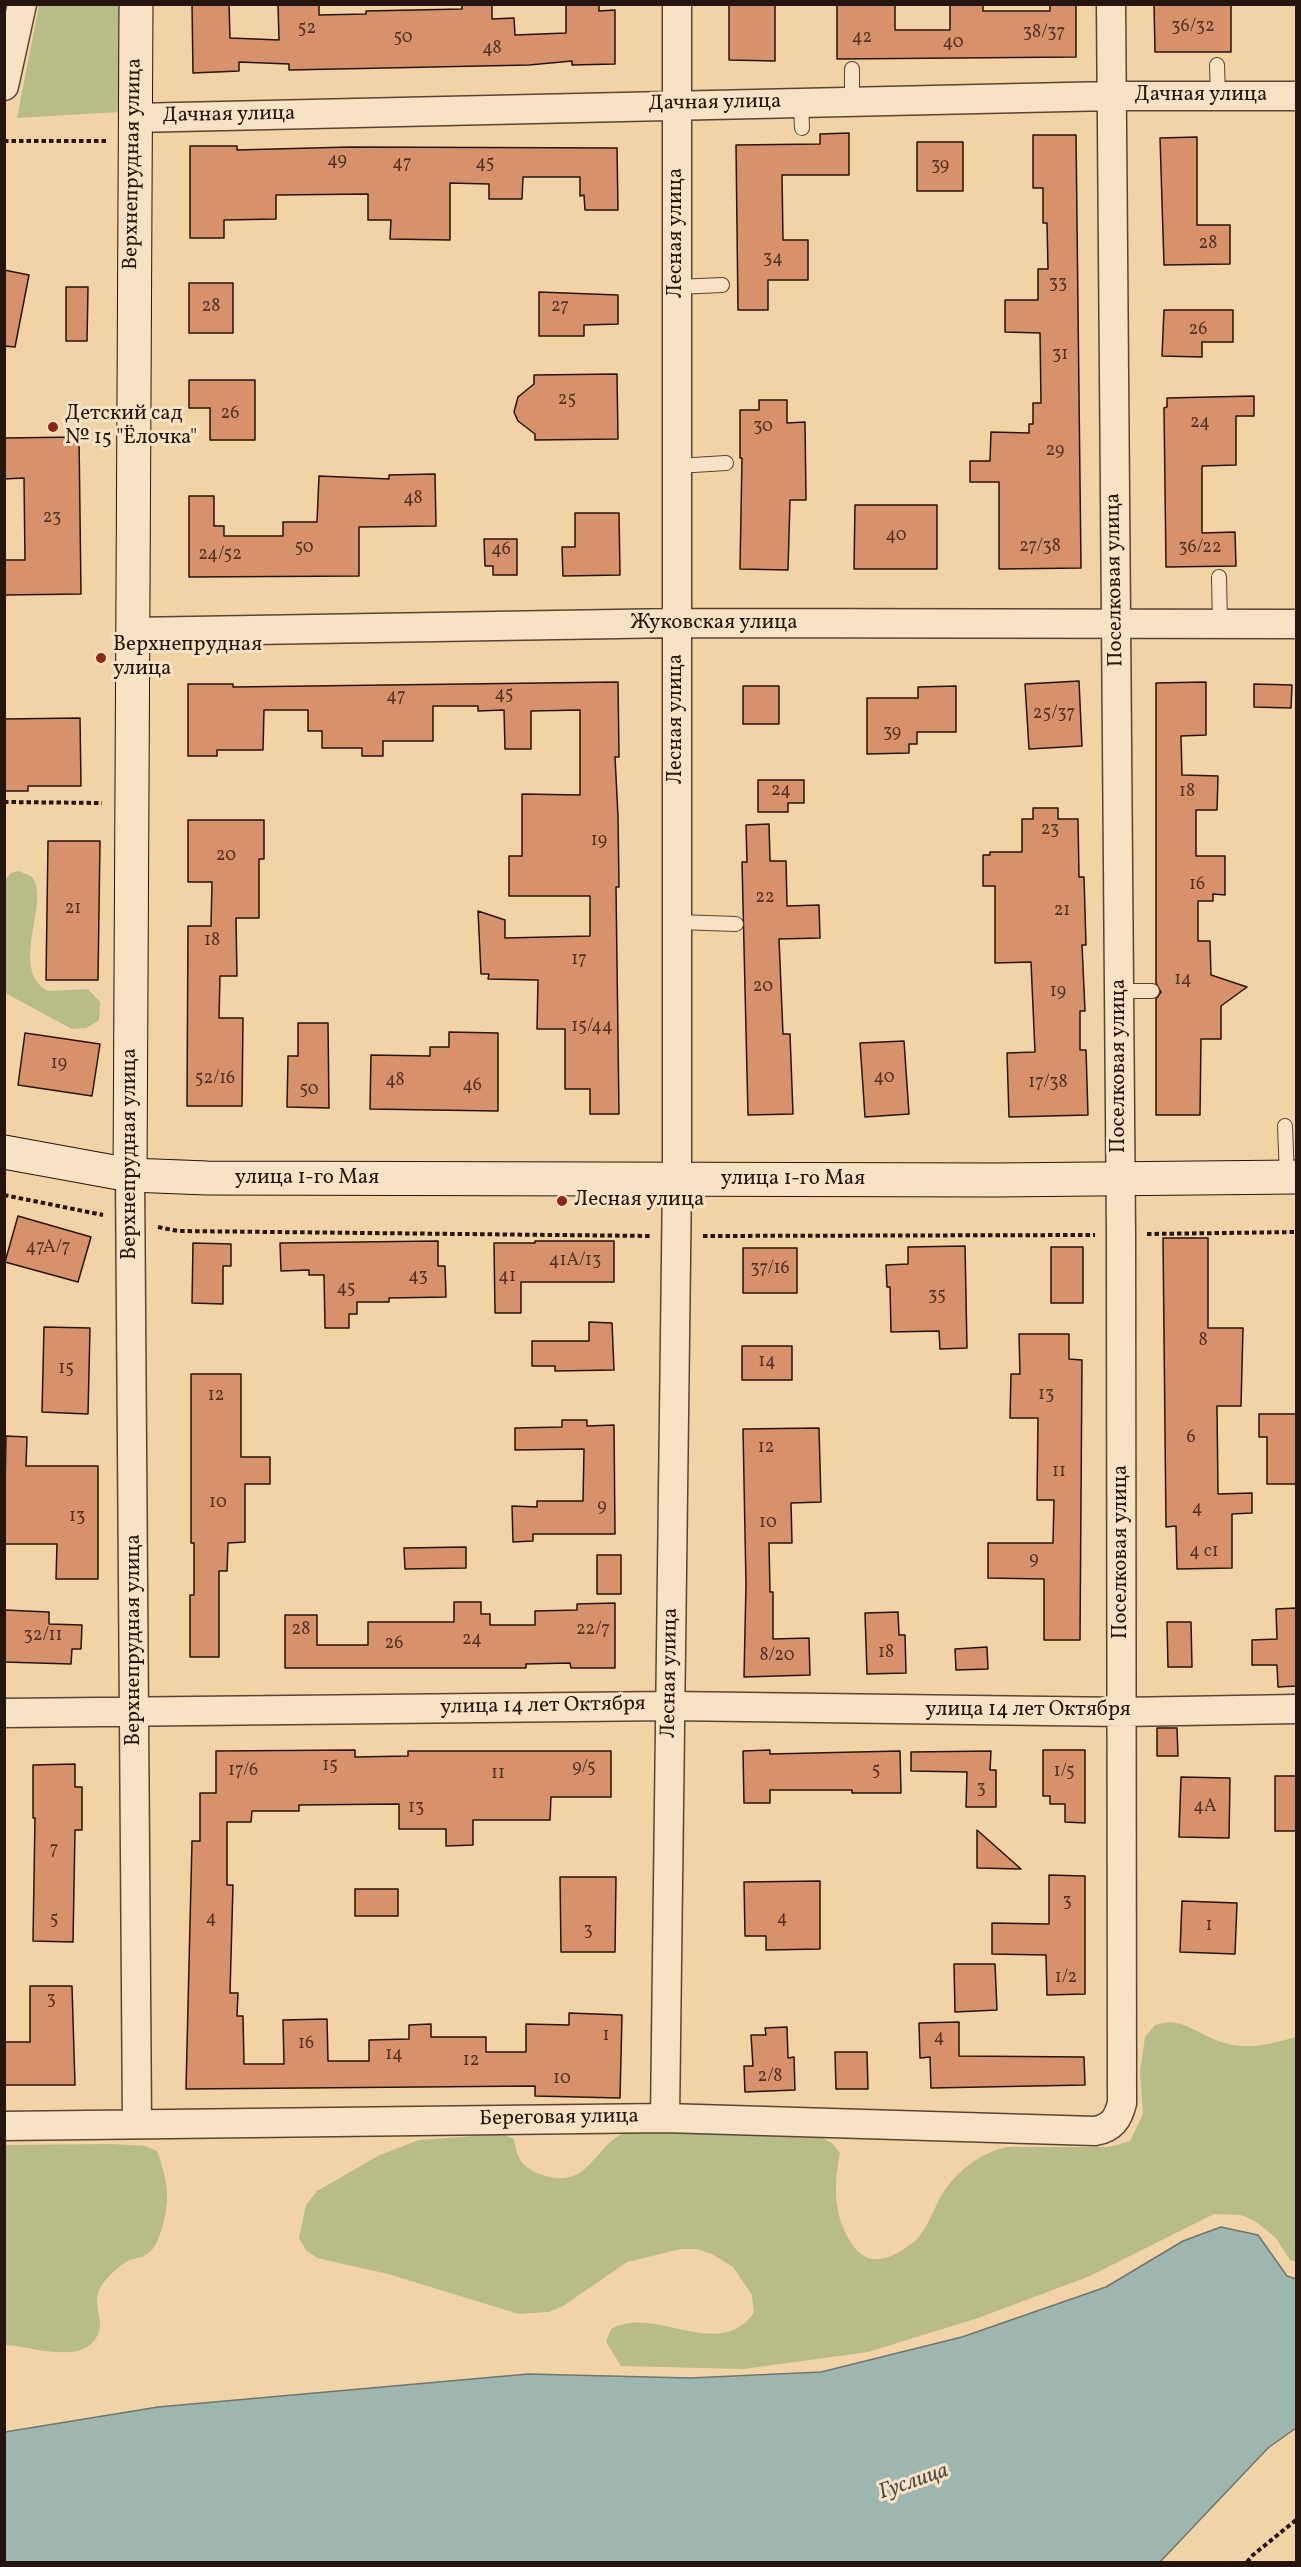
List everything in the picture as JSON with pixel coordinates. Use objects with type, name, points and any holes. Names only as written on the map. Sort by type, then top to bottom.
[{"type":"main road","name":"Верхнепрудная улица","points":[[130,1175],[136,4]]},
{"type":"main road","name":"улица 1-го Мая","points":[[4,1152],[130,1175],[218,1178],[677,1180],[1292,1177]]},
{"type":"street","points":[[4,86],[22,4]]},
{"type":"street","name":"Лесная улица","points":[[665,2118],[677,1180],[677,4]]},
{"type":"street","name":"Поселковая улица","points":[[1111,4],[1121,1179],[1122,1712],[1122,2103],[1119,2115],[1112,2125]]},
{"type":"street","name":"Дачная улица","points":[[134,130],[677,104],[802,115],[852,101],[1111,96],[1296,96]]},
{"type":"street","name":"Жуковская улица","points":[[132,632],[677,623],[1296,624]]},
{"type":"street","name":"Верхнепрудная улица","points":[[130,1175],[137,2124]]},
{"type":"street","name":"улица 14 лет Октября","points":[[4,1713],[670,1706],[1122,1712],[1296,1709]]},
{"type":"street","name":"Береговая улица","points":[[4,2126],[665,2118],[1095,2131],[1112,2125]]},
{"type":"lane","points":[[1217,64],[1218,96]]},
{"type":"lane","points":[[852,69],[852,101]]},
{"type":"lane","points":[[677,287],[722,285]]},
{"type":"lane","points":[[677,466],[726,463]]},
{"type":"lane","points":[[1219,577],[1220,624]]},
{"type":"lane","points":[[677,922],[736,924]]},
{"type":"lane","points":[[1119,991],[1152,991]]},
{"type":"lane","points":[[1286,1126],[1292,1177]]},
{"type":"path","points":[[4,141],[134,130]]},
{"type":"path","points":[[4,802],[102,804],[102,793]]},
{"type":"path","points":[[4,1195],[178,1231],[676,1236],[1121,1235],[1296,1232]]},
{"type":"path","points":[[1247,2562],[1252,2555],[1296,2520]]},
{"type":"green space","points":[[39,5],[122,5],[120,112],[17,118]]},
{"type":"green space","points":[[19,871],[31,876],[36,887],[37,901],[30,951],[31,967],[36,981],[48,991],[88,989],[100,1002],[99,1020],[86,1028],[72,1029],[5,993],[5,880],[11,873]]},
{"type":"green space","points":[[1169,2022],[1185,2025],[1231,2045],[1263,2045],[1296,2037],[1296,2262],[1290,2260],[1276,2238],[1255,2221],[1241,2215],[1214,2214],[1090,2276],[978,2318],[868,2352],[744,2369],[621,2366],[606,2342],[611,2329],[629,2323],[647,2323],[704,2333],[722,2333],[739,2327],[754,2313],[752,2295],[733,2267],[714,2255],[697,2249],[681,2249],[627,2262],[563,2306],[549,2312],[519,2314],[388,2274],[317,2258],[306,2250],[299,2238],[306,2205],[317,2191],[380,2155],[419,2140],[502,2134],[514,2139],[517,2152],[524,2165],[540,2174],[557,2178],[571,2177],[581,2172],[607,2145],[630,2131],[817,2135],[832,2143],[840,2153],[836,2198],[844,2230],[862,2255],[882,2259],[904,2249],[917,2239],[950,2183],[962,2170],[983,2156],[1007,2147],[1110,2147],[1130,2141],[1143,2114],[1140,2071],[1145,2037],[1155,2025]]},
{"type":"green space","points":[[5,2145],[145,2146],[157,2151],[164,2172],[167,2200],[164,2220],[156,2244],[145,2255],[121,2266],[103,2283],[97,2300],[100,2319],[99,2332],[90,2345],[82,2350],[60,2352],[5,2345]]},
{"type":"water","name":"Гуслица","points":[[1221,2227],[1258,2235],[1287,2276],[1296,2279],[1296,2428],[1268,2448],[1160,2562],[5,2562],[5,2432],[158,2407],[528,2374],[690,2378],[821,2372],[962,2337],[1106,2287],[1183,2241]]},
{"type":"building","points":[[192,4],[229,4],[230,38],[279,40],[278,4],[319,4],[319,15],[366,14],[366,11],[462,9],[462,4],[492,4],[492,19],[514,18],[515,35],[566,33],[566,4],[599,4],[599,11],[615,10],[615,64],[572,65],[572,61],[529,65],[289,70],[289,64],[239,62],[239,71],[193,73]]},
{"type":"building","points":[[729,4],[775,4],[775,61],[729,60]]},
{"type":"building","points":[[837,4],[895,4],[895,30],[950,30],[950,4],[983,4],[983,11],[1050,11],[1050,4],[1076,4],[1076,57],[837,59]]},
{"type":"building","points":[[1154,4],[1231,4],[1231,52],[1155,52]]},
{"type":"building","points":[[849,133],[849,175],[782,175],[783,240],[808,240],[808,280],[768,280],[768,310],[738,310],[736,145],[820,144],[820,134]]},
{"type":"building","points":[[1033,135],[1076,135],[1081,568],[999,569],[999,482],[970,482],[970,461],[990,461],[991,432],[1029,433],[1029,424],[1033,424],[1033,403],[1041,403],[1040,333],[1005,332],[1005,300],[1038,300],[1038,269],[1048,269],[1047,223],[1043,223],[1043,188],[1033,188]]},
{"type":"building","points":[[1197,137],[1197,225],[1230,225],[1230,264],[1164,265],[1160,138]]},
{"type":"building","points":[[917,142],[963,142],[963,191],[917,191]]},
{"type":"building","points":[[190,146],[237,146],[237,150],[350,147],[617,148],[618,210],[585,210],[584,195],[580,196],[580,177],[523,177],[522,199],[489,199],[489,184],[450,183],[450,240],[390,239],[391,220],[368,220],[368,194],[276,195],[276,219],[224,220],[224,238],[190,238]]},
{"type":"building","points":[[4,270],[29,275],[15,347],[4,346]]},
{"type":"building","points":[[189,283],[233,283],[233,333],[189,333]]},
{"type":"building","points":[[66,287],[88,287],[87,341],[66,341]]},
{"type":"building","points":[[539,292],[618,295],[618,324],[584,325],[584,336],[539,336]]},
{"type":"building","points":[[1164,310],[1233,310],[1233,342],[1202,342],[1202,357],[1162,356]]},
{"type":"building","points":[[617,374],[618,439],[535,440],[535,434],[518,421],[514,412],[518,397],[534,384],[534,375]]},
{"type":"building","points":[[189,380],[255,380],[255,440],[210,440],[210,408],[189,408]]},
{"type":"building","points":[[1254,396],[1254,416],[1236,416],[1236,465],[1202,466],[1202,533],[1235,532],[1236,566],[1166,567],[1164,408],[1167,407],[1167,398]]},
{"type":"building","points":[[759,400],[787,400],[787,423],[805,422],[806,500],[790,500],[788,570],[740,569],[742,458],[740,458],[740,410],[759,410]]},
{"type":"building","points":[[79,437],[81,594],[4,595],[4,560],[25,560],[24,478],[4,479],[4,438]]},
{"type":"building","points":[[435,474],[436,526],[359,527],[359,576],[189,577],[189,496],[214,496],[214,526],[224,526],[224,536],[283,536],[283,522],[317,522],[319,476],[389,479],[389,475]]},
{"type":"building","points":[[855,505],[937,505],[937,569],[854,569]]},
{"type":"building","points":[[575,513],[619,513],[620,575],[563,576],[562,547],[575,547]]},
{"type":"building","points":[[484,539],[517,539],[517,575],[493,575],[493,566],[485,566]]},
{"type":"building","points":[[1079,681],[1082,746],[1029,749],[1025,684]]},
{"type":"building","points":[[618,682],[619,757],[615,757],[619,887],[616,887],[619,1114],[590,1114],[590,1089],[565,1089],[565,1029],[537,1029],[538,980],[488,979],[489,974],[481,974],[478,911],[505,920],[505,938],[590,936],[590,896],[509,896],[509,856],[522,856],[522,794],[580,795],[580,710],[531,711],[531,749],[505,749],[504,710],[478,711],[478,706],[433,706],[433,741],[383,741],[383,756],[362,756],[362,748],[322,748],[322,731],[308,731],[308,710],[264,710],[263,750],[217,750],[217,756],[188,756],[188,684],[233,684],[233,687]]},
{"type":"building","points":[[1206,682],[1206,735],[1181,736],[1182,775],[1218,776],[1217,810],[1196,810],[1196,856],[1225,856],[1225,895],[1213,894],[1213,901],[1198,901],[1198,941],[1210,941],[1211,975],[1247,987],[1221,1006],[1221,1039],[1201,1039],[1200,1115],[1156,1115],[1156,999],[1161,992],[1156,983],[1156,683]]},
{"type":"building","points":[[1254,684],[1292,685],[1291,708],[1254,707]]},
{"type":"building","points":[[743,686],[779,686],[779,724],[743,724]]},
{"type":"building","points":[[956,686],[956,732],[917,732],[917,744],[909,744],[909,753],[867,754],[867,698],[918,698],[918,687]]},
{"type":"building","points":[[80,718],[81,786],[28,786],[28,791],[4,791],[4,719]]},
{"type":"building","points":[[758,780],[804,780],[804,803],[788,803],[788,812],[758,812]]},
{"type":"building","points":[[1033,808],[1058,808],[1058,819],[1078,819],[1079,877],[1084,877],[1086,945],[1082,945],[1085,1011],[1080,1011],[1080,1050],[1086,1050],[1088,1115],[1009,1117],[1007,1053],[1035,1052],[1031,962],[995,963],[995,886],[983,886],[983,855],[990,855],[990,852],[1022,852],[1022,819],[1033,819]]},
{"type":"building","points":[[188,820],[264,820],[264,859],[259,859],[259,918],[236,918],[237,976],[220,976],[219,1018],[243,1018],[242,1106],[187,1106],[188,926],[211,926],[212,882],[188,882]]},
{"type":"building","points":[[769,824],[770,861],[786,861],[787,906],[819,905],[820,938],[779,939],[783,1034],[790,1034],[793,1114],[748,1115],[742,862],[747,862],[746,825]]},
{"type":"building","points":[[48,841],[100,841],[98,980],[46,980]]},
{"type":"building","points":[[298,1023],[328,1023],[329,1108],[287,1107],[288,1056],[298,1056]]},
{"type":"building","points":[[449,1032],[498,1033],[498,1111],[370,1109],[371,1055],[430,1056],[430,1047],[449,1047]]},
{"type":"building","points":[[25,1033],[100,1044],[92,1096],[18,1085]]},
{"type":"building","points":[[904,1041],[909,1114],[865,1117],[860,1043]]},
{"type":"building","points":[[18,1216],[91,1237],[78,1282],[5,1262]]},
{"type":"building","points":[[1163,1238],[1208,1238],[1208,1328],[1243,1328],[1241,1406],[1217,1406],[1218,1494],[1252,1493],[1252,1513],[1232,1514],[1232,1568],[1177,1569],[1176,1526],[1166,1527]]},
{"type":"building","points":[[438,1241],[438,1266],[445,1266],[446,1297],[389,1298],[389,1302],[357,1302],[357,1314],[349,1314],[349,1328],[325,1328],[324,1275],[309,1275],[309,1270],[281,1271],[280,1243]]},
{"type":"building","points":[[535,1241],[614,1241],[614,1282],[521,1282],[521,1313],[495,1313],[494,1243],[535,1243]]},
{"type":"building","points":[[193,1243],[231,1244],[231,1266],[223,1266],[223,1304],[192,1303]]},
{"type":"building","points":[[965,1246],[967,1348],[940,1349],[939,1331],[891,1332],[890,1287],[887,1287],[886,1265],[908,1264],[908,1247]]},
{"type":"building","points":[[1051,1247],[1083,1247],[1083,1303],[1051,1303]]},
{"type":"building","points":[[743,1248],[797,1248],[797,1293],[743,1293]]},
{"type":"building","points":[[589,1322],[612,1323],[614,1370],[555,1371],[555,1366],[532,1366],[532,1341],[589,1341]]},
{"type":"building","points":[[44,1327],[90,1328],[88,1414],[42,1412]]},
{"type":"building","points":[[1019,1334],[1069,1334],[1069,1359],[1082,1360],[1080,1640],[1044,1640],[1044,1579],[988,1578],[988,1543],[1053,1543],[1054,1500],[1037,1500],[1038,1418],[1010,1418],[1011,1374],[1020,1374]]},
{"type":"building","points":[[742,1346],[792,1346],[792,1380],[742,1380]]},
{"type":"building","points":[[191,1374],[241,1374],[241,1457],[270,1457],[270,1484],[245,1484],[245,1542],[228,1543],[227,1571],[219,1571],[219,1657],[190,1657],[190,1595],[194,1595],[194,1543],[191,1543]]},
{"type":"building","points":[[1259,1414],[1296,1414],[1296,1484],[1267,1484],[1267,1437],[1259,1437]]},
{"type":"building","points":[[562,1420],[587,1420],[587,1426],[614,1425],[615,1534],[533,1534],[533,1541],[513,1542],[512,1506],[537,1507],[537,1501],[583,1501],[584,1449],[515,1450],[515,1428],[562,1427]]},
{"type":"building","points":[[819,1428],[821,1502],[791,1503],[792,1543],[769,1543],[770,1592],[773,1592],[773,1639],[809,1638],[810,1675],[744,1677],[746,1584],[743,1429]]},
{"type":"building","points":[[6,1436],[27,1437],[26,1466],[98,1466],[98,1579],[56,1579],[57,1544],[4,1544]]},
{"type":"building","points":[[466,1547],[466,1568],[405,1569],[404,1548]]},
{"type":"building","points":[[597,1555],[621,1555],[621,1594],[597,1594]]},
{"type":"building","points":[[454,1602],[481,1602],[481,1614],[490,1614],[490,1625],[535,1625],[535,1611],[577,1610],[577,1604],[615,1603],[615,1668],[571,1668],[570,1663],[526,1664],[526,1668],[285,1668],[285,1615],[317,1615],[317,1645],[368,1645],[368,1622],[454,1622]]},
{"type":"building","points":[[1296,1608],[1296,1686],[1278,1687],[1277,1665],[1252,1665],[1252,1640],[1277,1639],[1276,1609]]},
{"type":"building","points":[[4,1610],[49,1612],[49,1624],[82,1625],[81,1649],[72,1649],[71,1664],[4,1662]]},
{"type":"building","points":[[898,1612],[899,1635],[905,1635],[906,1673],[867,1674],[865,1613]]},
{"type":"building","points":[[1167,1622],[1191,1622],[1192,1667],[1168,1667]]},
{"type":"building","points":[[987,1647],[988,1669],[956,1670],[955,1649]]},
{"type":"building","points":[[1157,1728],[1177,1728],[1178,1756],[1157,1756]]},
{"type":"building","points":[[355,1750],[355,1757],[408,1756],[408,1751],[611,1751],[611,1797],[551,1797],[550,1820],[473,1820],[473,1845],[446,1846],[446,1829],[399,1829],[399,1804],[299,1805],[299,1811],[252,1811],[251,1822],[227,1822],[227,1885],[233,1885],[230,1993],[238,1993],[237,2016],[243,2016],[244,2064],[284,2064],[283,2020],[327,2019],[328,2061],[369,2061],[369,2040],[409,2039],[409,2025],[431,2024],[431,2037],[486,2037],[486,2052],[526,2052],[526,2024],[569,2025],[569,2013],[622,2015],[620,2098],[535,2096],[535,2086],[186,2089],[192,1841],[200,1841],[200,1793],[216,1793],[216,1751]]},
{"type":"building","points":[[770,1750],[770,1754],[900,1751],[901,1793],[852,1793],[852,1790],[770,1790],[770,1803],[744,1803],[743,1751]]},
{"type":"building","points":[[1043,1750],[1085,1750],[1085,1823],[1065,1822],[1065,1804],[1050,1804],[1050,1796],[1043,1796]]},
{"type":"building","points":[[991,1751],[990,1770],[996,1770],[996,1807],[966,1807],[967,1772],[911,1771],[911,1752]]},
{"type":"building","points":[[75,1764],[75,1787],[82,1787],[82,1830],[75,1830],[73,1942],[33,1941],[35,1818],[33,1818],[33,1765]]},
{"type":"building","points":[[1275,1776],[1296,1776],[1296,1831],[1275,1831]]},
{"type":"building","points":[[1181,1777],[1230,1778],[1229,1838],[1179,1837]]},
{"type":"building","points":[[977,1830],[1021,1869],[977,1868]]},
{"type":"building","points":[[1049,1875],[1085,1876],[1085,1994],[1047,1995],[1046,1955],[992,1954],[992,1923],[1049,1924]]},
{"type":"building","points":[[560,1877],[616,1877],[615,1952],[561,1952]]},
{"type":"building","points":[[820,1881],[820,1949],[766,1950],[766,1936],[745,1936],[744,1882]]},
{"type":"building","points":[[355,1889],[398,1889],[398,1916],[355,1916]]},
{"type":"building","points":[[1182,1901],[1237,1903],[1235,1954],[1180,1952]]},
{"type":"building","points":[[954,1964],[995,1964],[997,2010],[955,2012]]},
{"type":"building","points":[[30,1986],[72,1986],[75,2085],[4,2085],[4,2042],[30,2042]]},
{"type":"building","points":[[959,2022],[959,2056],[1084,2057],[1085,2085],[931,2088],[930,2057],[920,2058],[919,2023]]},
{"type":"building","points":[[787,2027],[788,2058],[794,2057],[795,2090],[745,2092],[744,2066],[753,2066],[751,2035],[766,2035],[765,2028]]},
{"type":"building","points":[[835,2052],[867,2052],[868,2089],[836,2089]]},
{"type":"place","name":"Детский сад № 15 \"Ёлочка\"","points":[[53,427]]},
{"type":"place","name":"Верхнепрудная улица","points":[[101,658]]},
{"type":"place","name":"Лесная улица","points":[[562,1201]]}]
